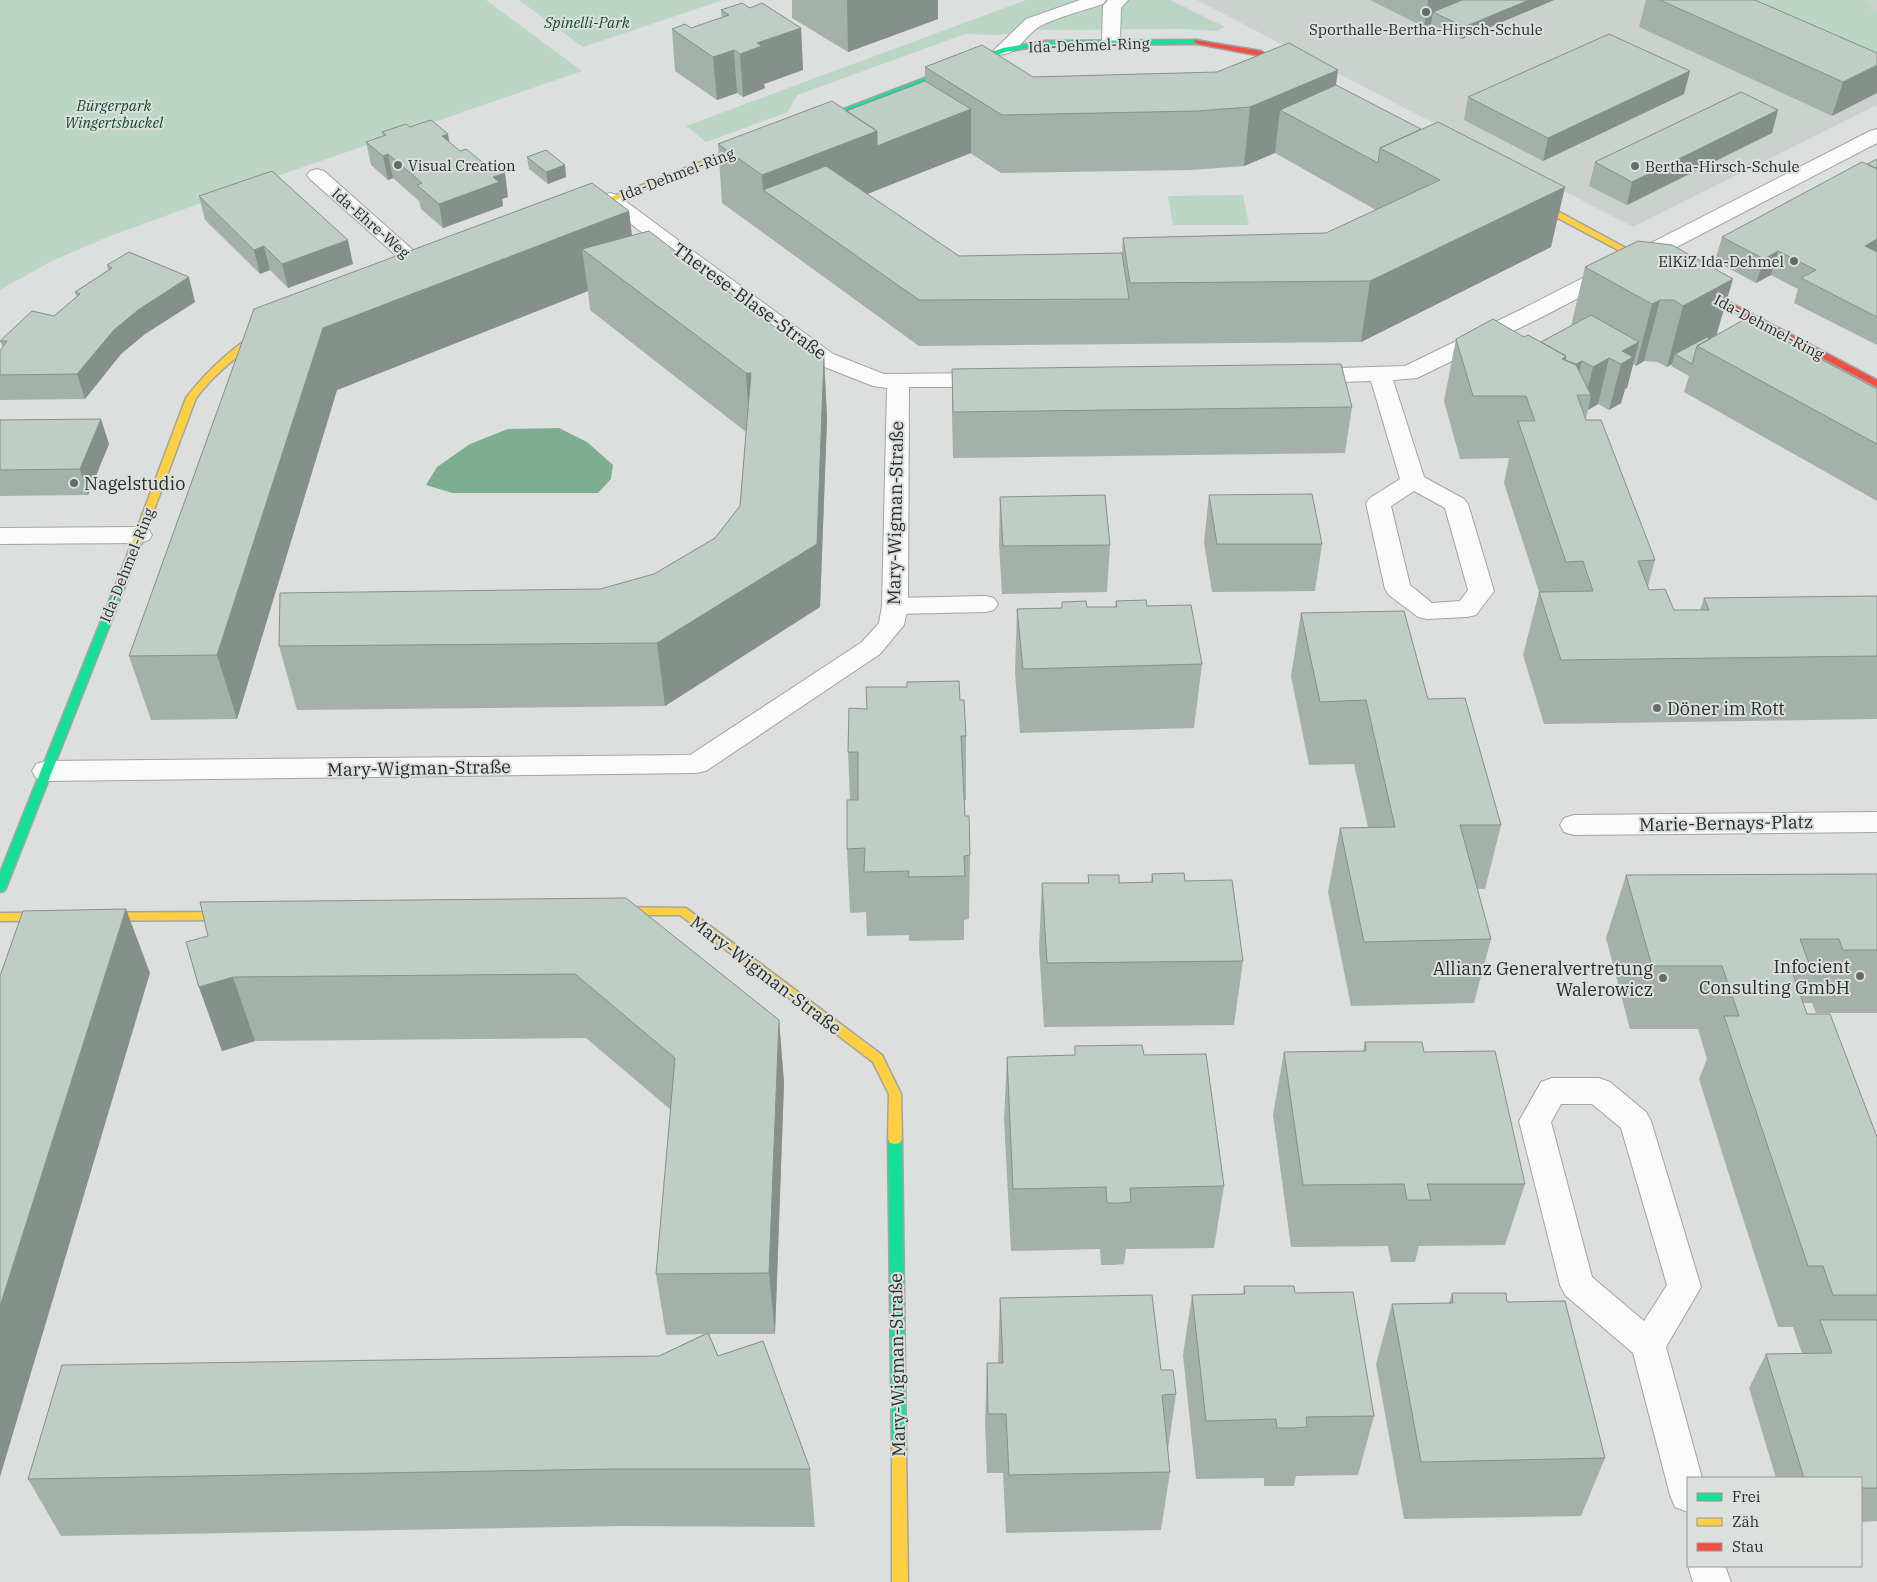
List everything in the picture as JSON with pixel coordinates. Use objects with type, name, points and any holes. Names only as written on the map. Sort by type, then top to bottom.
[{"type":"street","points":[[1003,50],[1032,23],[1098,0]]},
{"type":"street","points":[[1111,42],[1112,6],[1119,0]]},
{"type":"street","name":"Ida-Dehmel-Ring","points":[[800,127],[1003,50],[1046,43],[1200,42],[1258,53],[1306,79]]},
{"type":"street","points":[[1282,376],[1408,373],[1639,258],[1877,135]]},
{"type":"street","name":"Ida-Dehmel-Ring","points":[[564,217],[767,140]]},
{"type":"street","name":"Ida-Ehre-Weg","points":[[317,175],[425,271]]},
{"type":"street","points":[[1518,193],[1664,271]]},
{"type":"street","name":"Therese-Blase-Straße","points":[[610,199],[825,359],[881,380],[1006,379]]},
{"type":"street","name":"Ida-Dehmel-Ring","points":[[1681,280],[1877,384]]},
{"type":"street","name":"Ida-Dehmel-Ring","points":[[0,888],[140,535],[191,398],[203,379],[221,360],[246,344],[282,326]]},
{"type":"street","points":[[1380,375],[1413,481],[1456,504],[1481,591],[1467,609],[1427,611],[1398,589],[1378,503],[1413,481]]},
{"type":"street","name":"Mary-Wigman-Straße","points":[[46,771],[696,764],[871,648],[891,624],[895,606],[898,381]]},
{"type":"street","points":[[0,536],[140,535]]},
{"type":"street","points":[[895,606],[985,604]]},
{"type":"street","name":"Marie-Bernays-Platz","points":[[1574,825],[1877,822]]},
{"type":"street","name":"Mary-Wigman-Straße","points":[[596,911],[682,911],[878,1059],[895,1094],[900,1582]]},
{"type":"street","points":[[0,917],[253,916]]},
{"type":"street","points":[[1648,1345],[1684,1287],[1635,1121],[1599,1091],[1552,1091],[1535,1122],[1577,1285],[1648,1345],[1687,1491]]},
{"type":"street","points":[[1707,1567],[1712,1582]]},
{"type":"shaded area","name":"Bertha-Hirsch-Schule","points":[[1197,0],[1877,0],[1877,105],[1633,227]]},
{"type":"shaded area","points":[[559,428],[587,442],[613,465],[611,479],[598,493],[452,493],[426,485],[437,467],[470,444],[508,429]]},
{"type":"green space","name":"Bürgerpark Wingertsbuckel","points":[[0,0],[486,0],[582,71],[231,192],[105,238],[50,262],[0,290]]},
{"type":"green space","name":"Spinelli-Park","points":[[519,0],[723,0],[583,47]]},
{"type":"green space","points":[[1026,0],[1171,0],[1225,27],[1217,31],[1184,29],[1038,30],[1000,35],[965,34],[797,95],[788,112],[706,142],[686,126]]},
{"type":"green space","points":[[1707,0],[1864,0],[1877,14],[1877,77]]},
{"type":"green space","points":[[1243,195],[1249,225],[1173,225],[1168,196]]},
{"type":"building","points":[[1462,0],[1529,0],[1464,27],[1433,12]]},
{"type":"building","points":[[1660,0],[1755,0],[1877,53],[1877,65],[1843,82]]},
{"type":"building","points":[[742,3],[750,8],[762,3],[801,28],[757,43],[762,46],[740,54],[734,50],[713,57],[672,29],[685,24],[691,28],[729,15],[721,10]]},
{"type":"building","points":[[1609,34],[1690,71],[1548,138],[1468,97]]},
{"type":"building","points":[[1289,43],[1338,70],[1250,107],[1197,111],[1002,115],[925,67],[982,45],[1033,77],[1217,72]]},
{"type":"building","points":[[925,81],[971,109],[877,146],[877,131],[846,111]]},
{"type":"building","points":[[1336,85],[1421,129],[1380,148],[1378,163],[1280,110]]},
{"type":"building","points":[[1741,92],[1778,110],[1632,182],[1595,162]]},
{"type":"building","points":[[832,101],[877,131],[762,175],[718,144]]},
{"type":"building","points":[[431,120],[448,134],[442,136],[460,151],[466,149],[482,162],[477,164],[481,167],[493,163],[505,173],[493,177],[499,182],[439,204],[417,185],[422,183],[388,154],[383,156],[366,142],[386,135],[382,132],[406,124],[410,127]]},
{"type":"building","points":[[1438,122],[1565,187],[1370,281],[1130,283],[1123,238],[1326,233],[1440,180],[1380,148]]},
{"type":"building","points":[[546,150],[565,165],[546,172],[527,157]]},
{"type":"building","points":[[1877,159],[1876,168],[1867,164]]},
{"type":"building","points":[[1862,162],[1877,169],[1877,239],[1865,246],[1877,252],[1877,317],[1801,278],[1816,270],[1778,251],[1764,259],[1722,237]]},
{"type":"building","points":[[826,166],[959,256],[1122,253],[1129,299],[919,300],[763,190]]},
{"type":"building","points":[[272,171],[348,240],[282,264],[264,246],[254,250],[199,196]]},
{"type":"building","points":[[592,183],[629,211],[323,328],[217,655],[129,656],[254,309]]},
{"type":"building","points":[[649,231],[817,359],[824,357],[817,544],[657,643],[279,646],[280,593],[600,589],[654,574],[715,538],[740,506],[751,373],[746,373],[582,249]]},
{"type":"building","points":[[1638,241],[1672,245],[1733,279],[1683,306],[1674,300],[1660,300],[1652,304],[1585,267]]},
{"type":"building","points":[[129,252],[189,277],[138,310],[114,330],[77,374],[0,375],[0,351],[7,341],[0,341],[32,311],[54,316],[80,294],[75,292],[112,268],[107,265]]},
{"type":"building","points":[[1591,315],[1639,342],[1622,351],[1633,357],[1621,364],[1609,358],[1593,367],[1582,361],[1576,364],[1565,360],[1566,356],[1541,342]]},
{"type":"building","points":[[1493,319],[1524,337],[1528,335],[1566,356],[1562,359],[1576,365],[1591,395],[1577,395],[1586,420],[1601,420],[1655,560],[1638,561],[1649,590],[1665,589],[1674,610],[1709,610],[1704,598],[1877,596],[1877,656],[1561,660],[1539,592],[1593,591],[1583,561],[1566,562],[1518,421],[1535,421],[1526,396],[1473,396],[1456,339]]},
{"type":"building","points":[[1745,319],[1877,389],[1877,444],[1697,346]]},
{"type":"building","points":[[1707,337],[1710,339],[1697,346],[1692,364],[1675,354]]},
{"type":"building","points":[[1341,364],[1352,407],[953,412],[952,369]]},
{"type":"building","points":[[101,419],[80,469],[0,470],[0,420]]},
{"type":"building","points":[[1312,494],[1322,544],[1217,544],[1209,495]]},
{"type":"building","points":[[1105,495],[1110,545],[1003,546],[1000,497]]},
{"type":"building","points":[[1146,600],[1147,606],[1191,605],[1202,664],[1023,669],[1017,609],[1062,608],[1062,602],[1086,601],[1087,607],[1117,607],[1116,601]]},
{"type":"building","points":[[1404,611],[1428,699],[1465,698],[1501,825],[1460,825],[1491,939],[1364,942],[1340,828],[1395,827],[1366,700],[1320,702],[1301,613]]},
{"type":"building","points":[[959,681],[960,700],[964,700],[966,736],[961,736],[965,816],[969,816],[970,855],[964,856],[965,876],[908,877],[909,871],[864,872],[865,848],[847,849],[847,800],[858,800],[858,752],[848,752],[849,708],[867,709],[866,687],[907,687],[907,682]]},
{"type":"building","points":[[1184,873],[1185,881],[1232,880],[1243,961],[1047,963],[1042,883],[1089,883],[1088,875],[1119,875],[1119,883],[1153,882],[1152,874]]},
{"type":"building","points":[[1877,874],[1877,950],[1843,950],[1839,939],[1800,939],[1810,966],[1790,966],[1807,1014],[1830,1014],[1877,1137],[1877,1295],[1833,1295],[1823,1266],[1808,1266],[1724,1016],[1739,1016],[1722,966],[1652,966],[1626,875]]},
{"type":"building","points":[[626,898],[779,1020],[769,1273],[656,1274],[675,1058],[575,974],[233,977],[199,987],[186,942],[208,936],[200,902]]},
{"type":"building","points":[[126,909],[0,1306],[0,976],[23,911]]},
{"type":"building","points":[[1365,1042],[1422,1042],[1424,1052],[1495,1051],[1525,1184],[1427,1184],[1431,1200],[1407,1200],[1404,1184],[1303,1185],[1284,1052],[1366,1051]]},
{"type":"building","points":[[1142,1045],[1144,1055],[1206,1054],[1224,1186],[1130,1188],[1131,1202],[1120,1203],[1107,1203],[1106,1187],[1013,1189],[1007,1057],[1075,1055],[1075,1046]]},
{"type":"building","points":[[1244,1286],[1294,1286],[1295,1293],[1353,1292],[1374,1416],[1306,1417],[1307,1427],[1292,1428],[1277,1428],[1276,1419],[1206,1421],[1192,1295],[1245,1294]]},
{"type":"building","points":[[1452,1293],[1506,1293],[1507,1302],[1565,1301],[1605,1458],[1421,1462],[1392,1304],[1453,1303]]},
{"type":"building","points":[[1152,1295],[1161,1370],[1173,1370],[1176,1394],[1162,1395],[1170,1472],[1009,1475],[1006,1414],[988,1414],[987,1363],[1003,1363],[1000,1298]]},
{"type":"building","points":[[1820,1320],[1877,1320],[1877,1488],[1862,1488],[1862,1477],[1804,1477],[1766,1354],[1832,1353]]},
{"type":"building","points":[[708,1333],[718,1356],[763,1341],[810,1469],[611,1469],[28,1479],[62,1365],[659,1356]]},
{"type":"traffic: fast","points":[[809,124],[1003,50],[1045,43],[1198,42]]},
{"type":"traffic: fast","points":[[0,888],[128,566]]},
{"type":"traffic: fast","points":[[895,1139],[899,1449]]},
{"type":"traffic: slow","points":[[577,212],[755,144]]},
{"type":"traffic: slow","points":[[1525,197],[1655,266]]},
{"type":"traffic: slow","points":[[128,566],[191,398],[208,377],[227,359],[272,330]]},
{"type":"traffic: slow","points":[[604,911],[682,911],[878,1059],[895,1094],[895,1139]]},
{"type":"traffic: slow","points":[[0,917],[241,916]]},
{"type":"traffic: slow","points":[[899,1449],[900,1582]]},
{"type":"traffic: jam","points":[[1198,42],[1258,53],[1293,72]]},
{"type":"traffic: jam","points":[[1693,286],[1877,384]]},
{"type":"place","name":"Sporthalle-Bertha-Hirsch-Schule","points":[[1426,12]]},
{"type":"place","name":"Visual Creation","points":[[398,165]]},
{"type":"place","name":"Bertha-Hirsch-Schule","points":[[1635,166]]},
{"type":"place","name":"ElKiZ Ida-Dehmel","points":[[1794,261]]},
{"type":"place","name":"Nagelstudio","points":[[74,483]]},
{"type":"place","name":"Döner im Rott","points":[[1657,708]]},
{"type":"place","name":"Infocient Consulting GmbH","points":[[1860,976]]},
{"type":"place","name":"Allianz Generalvertretung Walerowicz","points":[[1663,978]]}]
